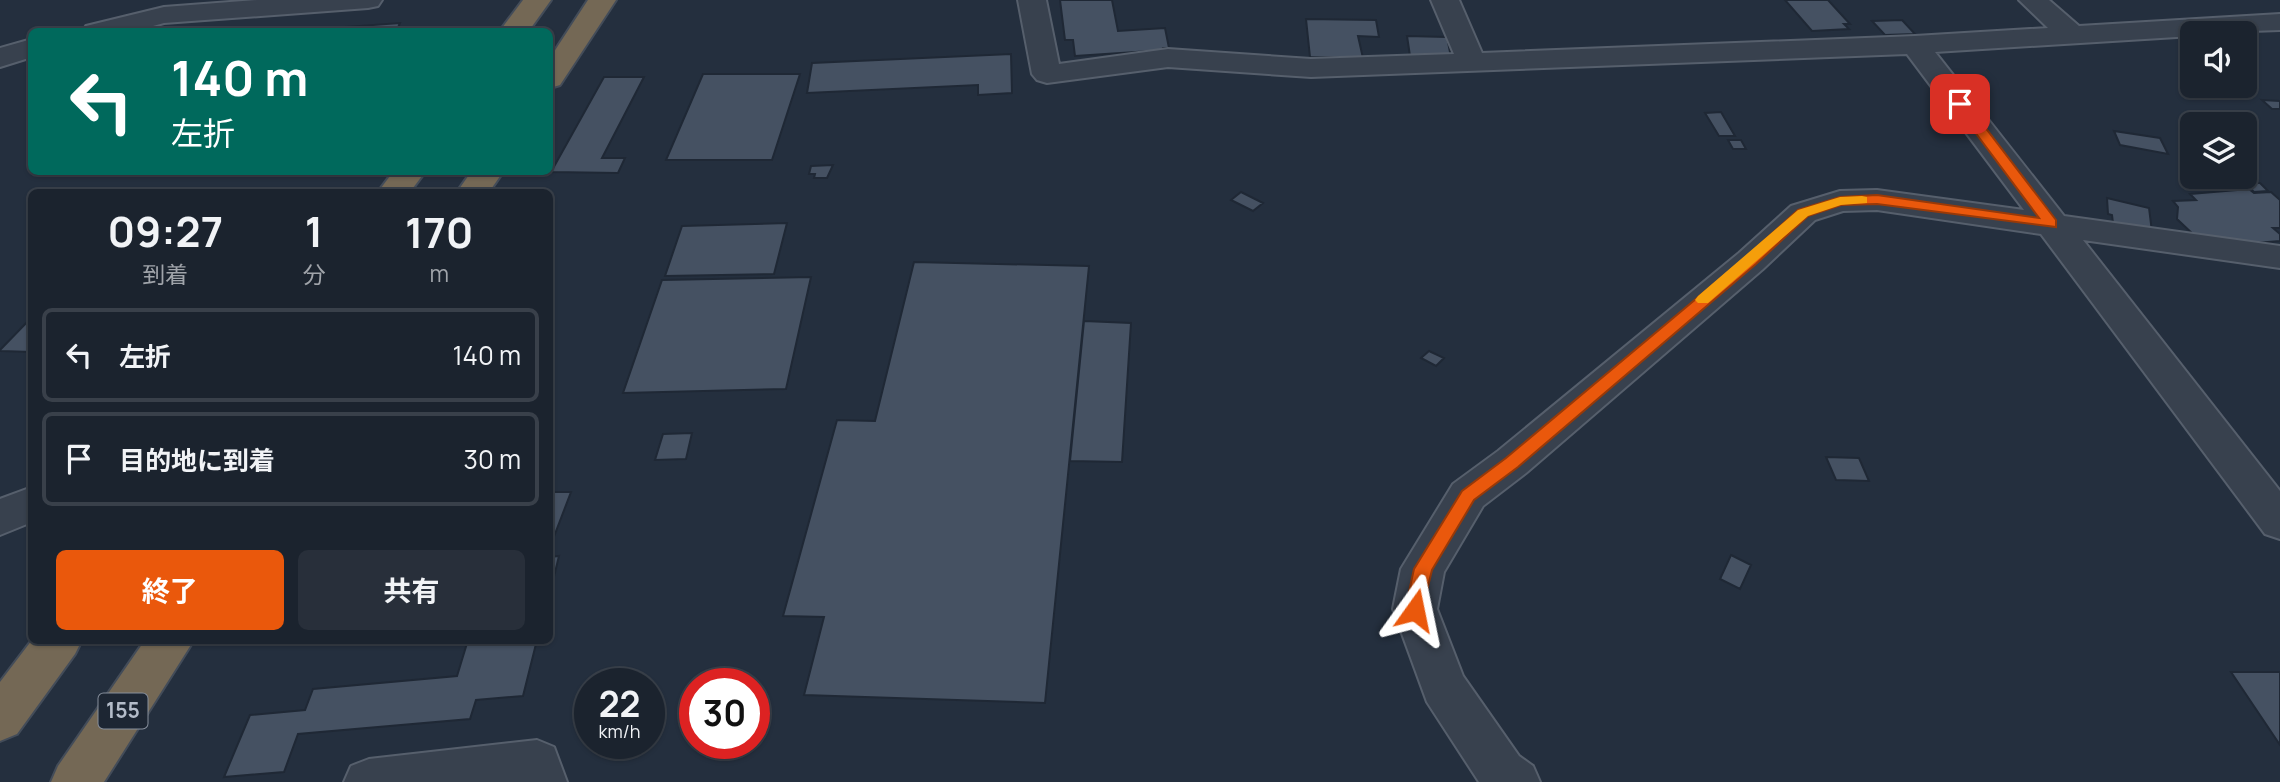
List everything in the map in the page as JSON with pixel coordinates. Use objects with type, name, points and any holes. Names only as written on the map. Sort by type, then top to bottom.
[{"type":"highway","points":[[516,28],[537,0]]},
{"type":"highway","points":[[553,75],[603,0]]},
{"type":"highway","points":[[0,719],[56,644]]},
{"type":"highway","name":"155","points":[[76,782],[168,644]]},
{"type":"street","points":[[112,28],[164,15],[368,0]]},
{"type":"street","points":[[1032,0],[1047,74],[1168,58],[1311,68],[1915,45],[2280,22]]},
{"type":"street","points":[[1445,0],[1472,62]]},
{"type":"street","points":[[2033,0],[2072,35]]},
{"type":"street","points":[[1915,45],[2280,522]]},
{"type":"street","points":[[0,58],[28,48]]},
{"type":"street","points":[[1515,782],[1501,772],[1444,687],[1415,610],[1423,569],[1468,495],[1512,462],[1751,261],[1803,213],[1840,201],[1877,200],[2280,257]]},
{"type":"street","points":[[0,518],[28,505]]},
{"type":"street","points":[[369,782],[537,763],[542,782]]},
{"type":"building","points":[[1060,0],[1112,0],[1118,31],[1165,28],[1169,48],[1075,56],[1073,40],[1065,40]]},
{"type":"building","points":[[1785,0],[1828,0],[1850,24],[1844,24],[1849,29],[1812,31]]},
{"type":"building","points":[[1306,19],[1376,20],[1379,37],[1358,36],[1363,58],[1310,57]]},
{"type":"building","points":[[1902,20],[1915,34],[1885,35],[1872,21]]},
{"type":"building","points":[[400,23],[398,28],[332,28]]},
{"type":"building","points":[[1407,36],[1447,37],[1451,57],[1410,56]]},
{"type":"building","points":[[1011,54],[1012,93],[978,95],[978,85],[807,93],[812,63]]},
{"type":"building","points":[[703,74],[800,74],[772,160],[666,160]]},
{"type":"building","points":[[604,77],[644,77],[602,158],[625,158],[618,173],[553,172]]},
{"type":"building","points":[[2262,100],[2280,101],[2280,109],[2272,109]]},
{"type":"building","points":[[1721,112],[1735,136],[1719,136],[1705,113]]},
{"type":"building","points":[[2114,131],[2160,138],[2168,154],[2120,145]]},
{"type":"building","points":[[1728,140],[1741,140],[1746,149],[1733,149]]},
{"type":"building","points":[[833,165],[827,178],[814,178],[815,174],[809,174],[811,166]]},
{"type":"building","points":[[2257,183],[2268,191],[2254,192],[2251,189],[2257,189]]},
{"type":"building","points":[[2249,189],[2254,193],[2271,192],[2280,200],[2280,228],[2273,228],[2280,234],[2280,241],[2244,244],[2196,237],[2177,219],[2178,207],[2173,201],[2196,200],[2190,194]]},
{"type":"building","points":[[1241,192],[1263,203],[1253,211],[1231,200]]},
{"type":"building","points":[[2107,198],[2149,208],[2152,232],[2113,223],[2112,215],[2108,214]]},
{"type":"building","points":[[787,223],[774,274],[665,276],[682,226]]},
{"type":"building","points":[[914,262],[1089,266],[1045,703],[804,695],[824,617],[783,616],[837,420],[875,421]]},
{"type":"building","points":[[811,277],[786,389],[623,393],[662,280]]},
{"type":"building","points":[[28,321],[28,352],[0,350]]},
{"type":"building","points":[[1084,321],[1131,323],[1122,462],[1070,461]]},
{"type":"building","points":[[1429,351],[1444,358],[1436,366],[1421,358]]},
{"type":"building","points":[[692,433],[686,459],[655,460],[663,434]]},
{"type":"building","points":[[1826,457],[1859,458],[1869,481],[1836,480]]},
{"type":"building","points":[[553,492],[571,492],[553,539]]},
{"type":"building","points":[[1731,555],[1751,565],[1740,589],[1720,579]]},
{"type":"building","points":[[559,556],[553,581],[553,557]]},
{"type":"building","points":[[467,644],[536,644],[523,696],[476,700],[470,719],[298,734],[284,772],[224,777],[250,715],[305,710],[313,689],[457,676]]},
{"type":"building","points":[[2231,672],[2280,672],[2280,745]]},
{"type":"slow traffic","points":[[1703,300],[1803,213],[1840,201],[1862,200]]},
{"type":"route","points":[[1415,610],[1423,569],[1468,495],[1512,462],[1656,338],[1751,261],[1803,213],[1840,201],[1877,200],[2051,223],[1960,104]]}]
